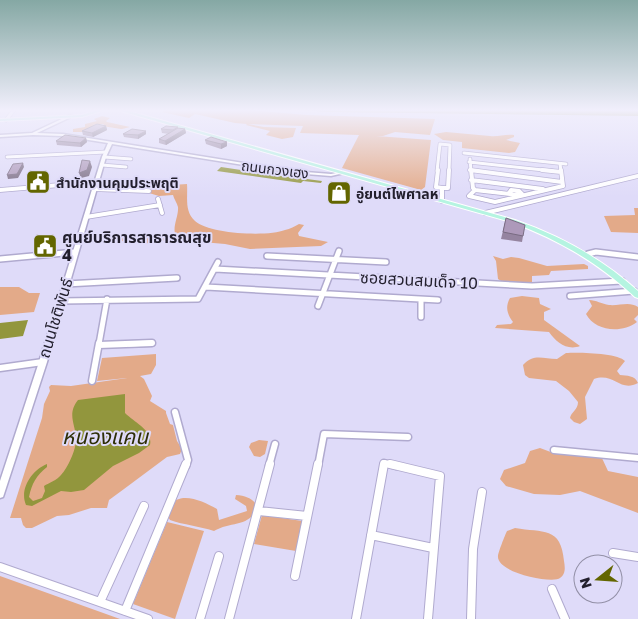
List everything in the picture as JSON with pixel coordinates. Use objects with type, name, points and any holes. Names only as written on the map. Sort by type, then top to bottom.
[{"type":"main road","points":[[218,139],[485,213],[544,232],[588,254],[623,280],[636,293]]},
{"type":"street","name":"ถนนกวงเฮง","points":[[89,139],[293,172],[331,175],[342,173]]},
{"type":"street","name":"ถนนโชติพันธ์","points":[[0,494],[43,362],[96,182],[110,142]]},
{"type":"street","points":[[440,144],[450,145],[448,188],[442,188],[436,187],[440,144]]},
{"type":"street","points":[[464,153],[566,164]]},
{"type":"street","points":[[471,154],[469,162],[472,188],[475,190]]},
{"type":"street","points":[[7,157],[105,155],[131,159]]},
{"type":"street","points":[[510,192],[509,185],[513,158]]},
{"type":"street","points":[[469,162],[561,172]]},
{"type":"street","points":[[520,195],[521,191],[475,190],[469,196],[495,202],[563,186],[560,164]]},
{"type":"street","points":[[102,165],[126,167]]},
{"type":"street","points":[[470,170],[562,182]]},
{"type":"street","points":[[485,213],[638,176]]},
{"type":"street","points":[[471,180],[549,190]]},
{"type":"street","points":[[0,190],[96,182]]},
{"type":"street","points":[[442,188],[442,201]]},
{"type":"street","points":[[94,189],[149,191]]},
{"type":"street","points":[[520,195],[531,202]]},
{"type":"street","points":[[158,199],[162,213]]},
{"type":"street","points":[[86,218],[160,205]]},
{"type":"street","points":[[0,260],[75,252]]},
{"type":"street","points":[[318,306],[339,252]]},
{"type":"street","points":[[588,254],[596,252],[638,257]]},
{"type":"street","points":[[267,256],[386,262]]},
{"type":"street","points":[[61,301],[198,299],[218,262]]},
{"type":"street","name":"ซอยสวนสมเด็จ 10","points":[[215,269],[532,286],[623,280]]},
{"type":"street","points":[[66,284],[177,278]]},
{"type":"street","points":[[206,287],[438,300]]},
{"type":"street","points":[[570,296],[636,293]]},
{"type":"street","points":[[92,381],[108,300]]},
{"type":"street","points":[[421,300],[421,317]]},
{"type":"street","points":[[99,345],[152,343]]},
{"type":"street","points":[[0,368],[43,362]]},
{"type":"street","points":[[125,611],[188,460],[175,412]]},
{"type":"street","points":[[295,576],[324,434],[408,437]]},
{"type":"street","points":[[229,619],[275,444]]},
{"type":"street","points":[[554,450],[638,458]]},
{"type":"street","points":[[356,619],[384,463],[440,476],[428,619]]},
{"type":"street","points":[[471,619],[473,549],[482,492]]},
{"type":"street","points":[[100,602],[144,506]]},
{"type":"street","points":[[259,510],[307,516]]},
{"type":"street","points":[[371,535],[433,548]]},
{"type":"street","points":[[613,553],[638,557]]},
{"type":"street","points":[[200,619],[219,556]]},
{"type":"street","points":[[0,567],[148,619]]},
{"type":"street","points":[[552,589],[565,619]]},
{"type":"shaded area","points":[[357,139],[431,140],[425,187],[421,190],[342,168]]},
{"type":"shaded area","points":[[441,139],[509,139],[506,140],[520,143],[515,152],[509,153],[462,148],[462,142]]},
{"type":"shaded area","points":[[187,184],[189,213],[195,221],[202,225],[213,229],[253,234],[277,232],[299,224],[304,225],[298,233],[299,236],[328,242],[321,246],[250,249],[225,244],[179,240],[175,233],[178,207],[173,195],[159,196],[149,193],[155,186]]},
{"type":"shaded area","points":[[634,208],[638,208],[638,233],[611,232],[604,216],[635,215]]},
{"type":"shaded area","points":[[159,235],[167,238],[167,240],[142,244],[125,241],[98,242],[103,238]]},
{"type":"shaded area","points":[[493,256],[503,259],[519,258],[547,266],[584,264],[588,266],[588,269],[551,271],[549,275],[532,276],[532,283],[504,283],[498,279],[496,261]]},
{"type":"shaded area","points":[[0,287],[19,287],[29,293],[40,293],[34,312],[0,315]]},
{"type":"shaded area","points":[[522,296],[539,298],[540,304],[551,309],[544,312],[544,320],[580,346],[562,345],[549,332],[495,328],[497,325],[511,324],[513,322],[507,310],[508,301],[510,298]]},
{"type":"shaded area","points":[[589,300],[609,305],[635,305],[638,307],[638,315],[634,319],[637,322],[624,328],[609,329],[602,327],[590,320],[586,314],[592,306]]},
{"type":"shaded area","points":[[566,353],[597,354],[621,358],[625,361],[617,371],[620,375],[633,377],[638,383],[626,386],[607,378],[594,379],[585,397],[587,419],[580,424],[574,422],[570,418],[578,402],[569,391],[556,381],[529,378],[525,375],[523,365],[531,359],[539,357],[557,359]]},
{"type":"shaded area","points":[[156,354],[156,365],[151,374],[140,376],[144,379],[152,396],[150,401],[166,411],[170,424],[173,425],[177,441],[182,449],[180,454],[167,457],[109,500],[107,508],[91,508],[69,515],[57,516],[32,528],[26,528],[21,518],[10,518],[42,418],[44,404],[50,391],[49,387],[51,385],[71,386],[127,378],[97,381],[102,358]]},
{"type":"shaded area","points":[[259,440],[268,441],[265,454],[260,457],[254,456],[249,447],[251,443]]},
{"type":"shaded area","points":[[540,448],[556,454],[601,456],[608,471],[638,477],[638,513],[580,491],[560,495],[534,494],[506,486],[500,479],[504,470],[525,463],[530,451]]},
{"type":"shaded area","points":[[236,495],[249,498],[258,507],[250,518],[239,523],[214,531],[175,522],[168,517],[176,500],[181,498],[202,501],[217,509],[219,520],[247,511],[246,506],[235,499]]},
{"type":"shaded area","points":[[262,515],[302,521],[296,551],[254,544]]},
{"type":"shaded area","points":[[167,522],[204,531],[175,619],[133,604]]},
{"type":"shaded area","points":[[515,528],[542,531],[555,536],[562,550],[565,568],[560,578],[547,579],[526,576],[515,572],[500,562],[498,554],[506,533]]},
{"type":"shaded area","points":[[0,576],[120,619],[0,619]]},
{"type":"water","points":[[221,167],[288,177],[291,174],[300,175],[299,178],[322,181],[321,183],[303,181],[301,183],[217,171]]},
{"type":"water","points":[[28,320],[23,336],[0,339],[0,323]]},
{"type":"water","name":"หนองแคน","points":[[125,394],[125,413],[146,431],[149,435],[150,445],[139,453],[113,466],[84,490],[61,491],[32,506],[26,505],[24,493],[28,481],[36,471],[47,464],[47,467],[35,480],[29,497],[33,501],[42,498],[45,491],[44,486],[59,477],[69,463],[76,442],[72,414],[78,400]]},
{"type":"building","points":[[59,139],[85,139],[80,143],[56,141]]},
{"type":"building","points":[[217,139],[227,142],[221,144],[205,140]]},
{"type":"building","points":[[82,160],[90,161],[87,170],[79,173]]},
{"type":"building","points":[[23,163],[17,174],[7,175],[13,164]]},
{"type":"building","points":[[506,218],[525,225],[523,236],[503,232]]},
{"type":"building","points":[[46,236],[46,242],[36,244],[38,237]]},
{"type":"place","name":"สำนักงานคุมประพฤติ","points":[[38,182]]},
{"type":"place","name":"อู่ยนต์ไพศาลห","points":[[339,193]]},
{"type":"place","name":"ศูนย์บริการสาธารณสุข 4","points":[[45,246]]}]
